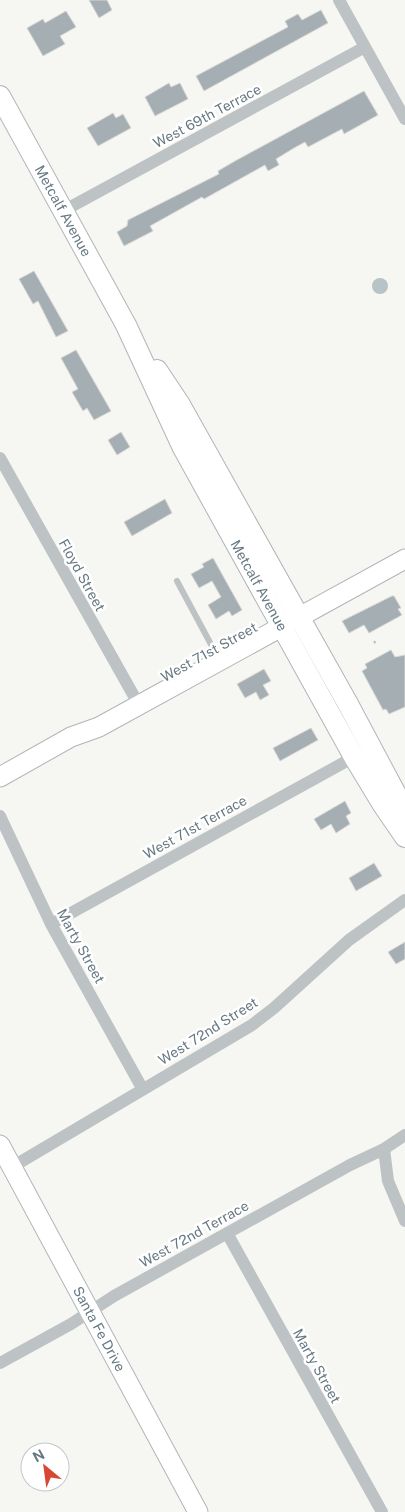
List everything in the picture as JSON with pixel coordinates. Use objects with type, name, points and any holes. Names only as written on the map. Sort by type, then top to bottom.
[{"type":"main road","name":"Metcalf Avenue","points":[[0,96],[126,325],[183,448],[354,757],[383,806],[405,837]]},
{"type":"main road","name":"Metcalf Avenue","points":[[126,325],[179,403],[405,812]]},
{"type":"street","points":[[339,0],[405,119]]},
{"type":"street","name":"West 69th Terrace","points":[[63,211],[365,47]]},
{"type":"street","name":"Floyd Street","points":[[0,458],[136,700]]},
{"type":"street","name":"West 71st Street","points":[[296,612],[405,545]]},
{"type":"street","name":"West 71st Street","points":[[0,777],[71,737],[99,727],[136,700],[214,650],[278,621],[405,558]]},
{"type":"street","name":"West 71st Street","points":[[136,700],[278,621]]},
{"type":"street","name":"West 71st Terrace","points":[[51,924],[354,757]]},
{"type":"street","name":"Marty Street","points":[[0,816],[51,924],[142,1088]]},
{"type":"street","name":"West 72nd Street","points":[[12,1167],[252,1024],[274,1008],[349,940],[405,900]]},
{"type":"street","name":"West 72nd Terrace","points":[[0,1362],[227,1233],[350,1165],[384,1149],[405,1135]]},
{"type":"street","name":"Santa Fe Drive","points":[[0,1145],[88,1312],[198,1512]]},
{"type":"street","points":[[384,1149],[388,1181],[405,1221]]},
{"type":"street","name":"Marty Street","points":[[227,1233],[382,1512]]},
{"type":"lane","points":[[177,581],[214,650]]},
{"type":"shaded area","points":[[377,278],[383,278],[388,283],[386,292],[377,294],[372,289],[372,283]]},
{"type":"building","points":[[89,0],[107,0],[112,10],[99,18]]},
{"type":"building","points":[[321,10],[328,23],[204,91],[196,76],[288,27],[285,21],[298,14],[302,20]]},
{"type":"building","points":[[66,11],[76,27],[60,36],[65,44],[43,56],[27,28],[43,19],[45,23]]},
{"type":"building","points":[[169,83],[171,87],[180,83],[188,99],[155,116],[145,97]]},
{"type":"building","points":[[364,91],[378,115],[344,134],[342,129],[308,147],[305,142],[276,159],[279,165],[268,171],[265,165],[204,199],[202,197],[150,226],[153,231],[124,246],[117,232],[127,226],[128,220],[219,174],[218,171],[235,161]]},
{"type":"building","points":[[113,113],[116,118],[123,114],[131,128],[98,146],[87,128]]},
{"type":"building","points":[[34,271],[68,331],[56,337],[38,301],[33,304],[19,279]]},
{"type":"building","points":[[76,350],[111,411],[94,420],[87,408],[83,411],[72,392],[78,389],[61,358]]},
{"type":"building","points":[[121,432],[130,447],[117,455],[108,440]]},
{"type":"building","points":[[165,499],[172,513],[132,536],[124,522]]},
{"type":"building","points":[[213,558],[242,610],[232,616],[229,611],[216,619],[208,605],[221,597],[212,581],[199,588],[191,574],[204,567],[202,564]]},
{"type":"building","points":[[394,596],[401,608],[398,609],[402,615],[369,633],[364,625],[349,633],[342,621]]},
{"type":"building","points":[[391,650],[395,657],[405,655],[405,707],[389,714],[386,709],[383,710],[362,671],[367,668],[365,664]]},
{"type":"building","points":[[264,669],[271,681],[263,685],[269,695],[260,700],[256,692],[245,698],[237,684]]},
{"type":"building","points":[[311,728],[318,740],[280,761],[273,748]]},
{"type":"building","points":[[345,801],[351,813],[346,816],[350,824],[336,833],[331,824],[321,830],[314,819]]},
{"type":"building","points":[[374,863],[382,876],[356,891],[349,878]]},
{"type":"building","points":[[405,942],[405,959],[396,964],[388,952]]}]
